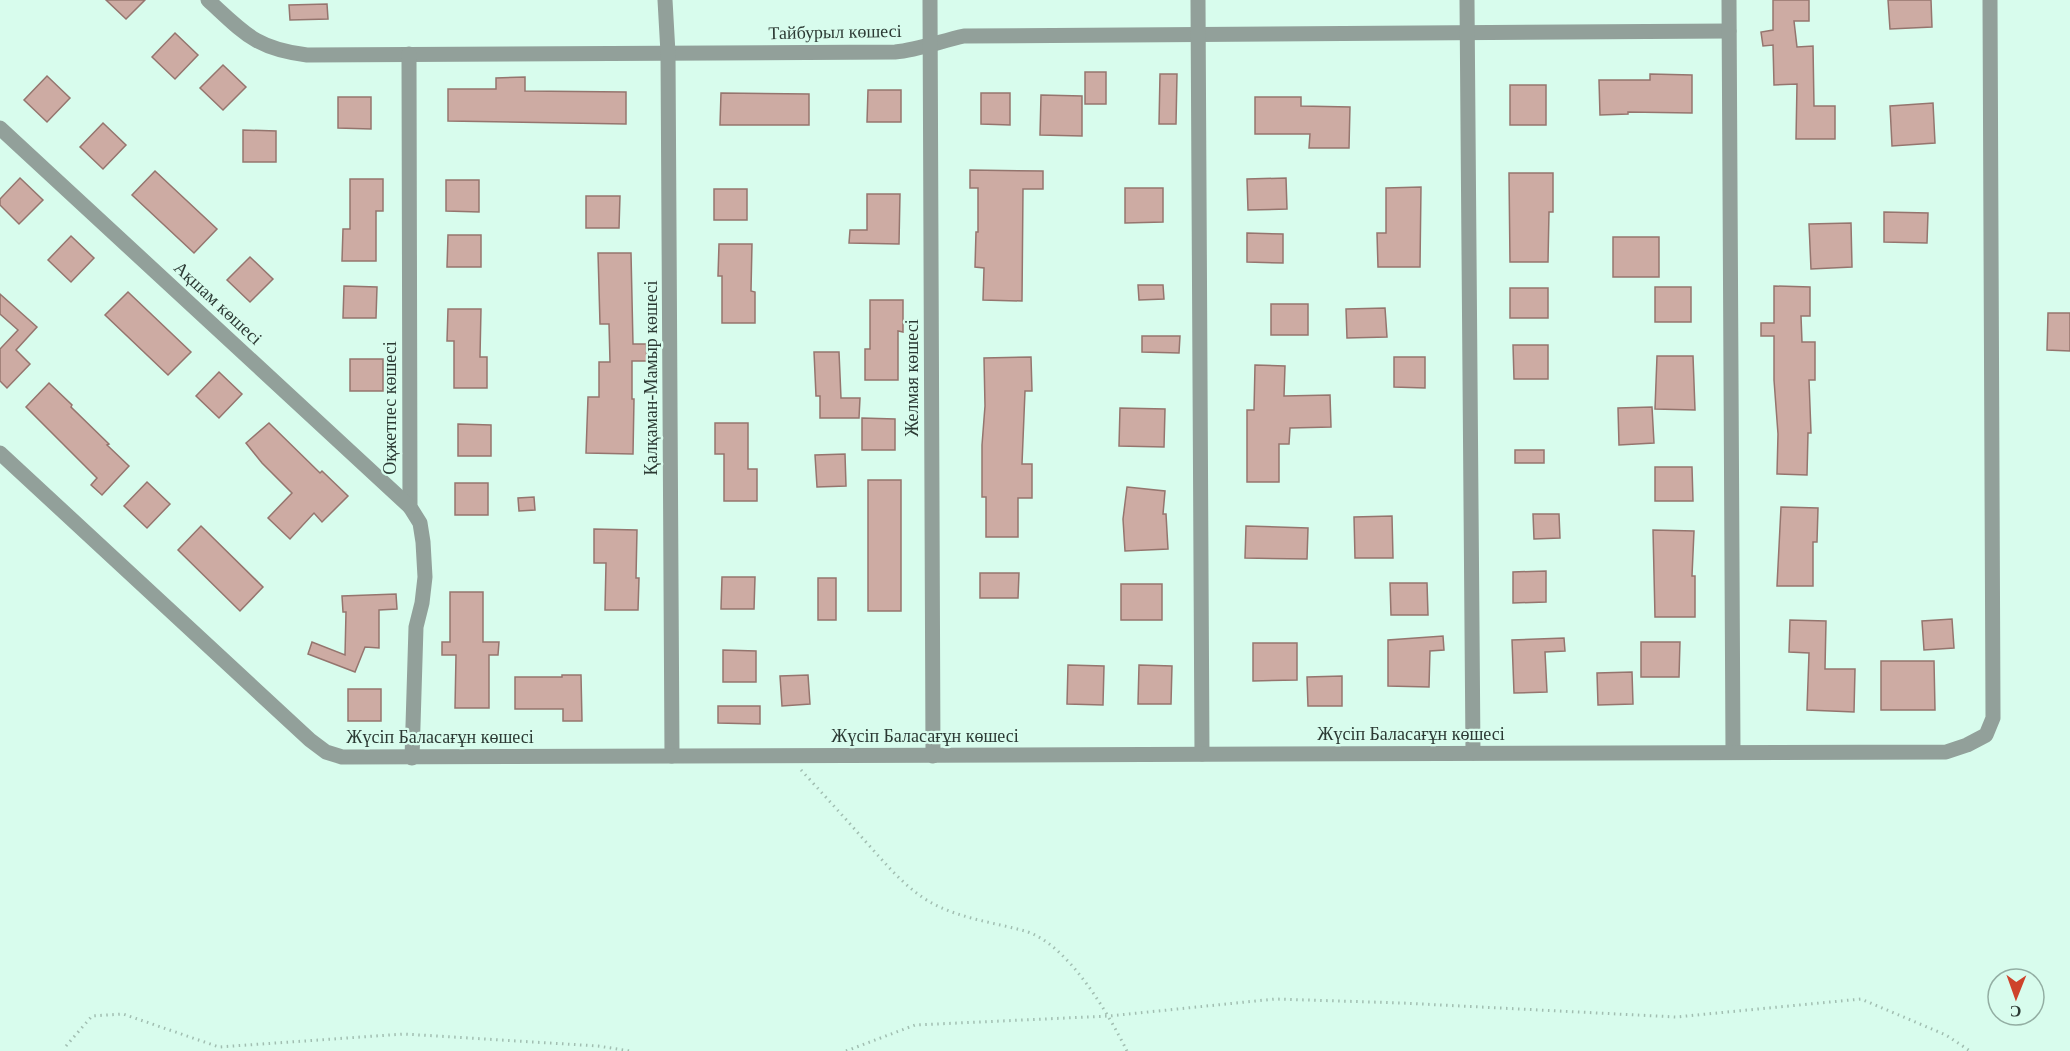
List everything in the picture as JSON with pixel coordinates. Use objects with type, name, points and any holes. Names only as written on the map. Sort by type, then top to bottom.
[{"type":"street","name":"Тайбурыл көшесі","points":[[208,0],[246,34],[264,46],[307,55],[894,52],[910,51],[964,36],[1730,31]]},
{"type":"street","name":"Қалқаман-Мамыр көшесі","points":[[665,0],[668,53],[672,756]]},
{"type":"street","name":"Желмая көшесі","points":[[930,0],[933,756]]},
{"type":"street","points":[[1198,0],[1202,754]]},
{"type":"street","points":[[1467,0],[1473,753]]},
{"type":"street","points":[[1729,0],[1733,752]]},
{"type":"street","name":"Жүсіп Баласағұн көшесі","points":[[0,453],[310,740],[326,752],[342,757],[1946,752],[1986,735],[1993,718],[1990,0]]},
{"type":"street","name":"Оқжетпес көшесі","points":[[409,54],[410,507],[420,523],[425,577],[416,627],[412,758]]},
{"type":"street","name":"Ақшам көшесі","points":[[0,128],[410,507]]},
{"type":"path","points":[[789,756],[905,885],[929,901],[958,914],[1028,932],[1055,949],[1079,974],[1109,1016],[1127,1051]]},
{"type":"path","points":[[846,1051],[915,1025],[1109,1016],[1275,999],[1676,1017],[1861,999],[1946,1035],[1970,1051]]},
{"type":"path","points":[[66,1046],[92,1016],[123,1014],[219,1047],[404,1034],[598,1046],[630,1051]]},
{"type":"building","points":[[106,0],[145,0],[126,19]]},
{"type":"building","points":[[1773,0],[1809,0],[1809,21],[1794,21],[1797,47],[1813,46],[1814,106],[1835,106],[1835,139],[1796,139],[1797,84],[1774,85],[1773,45],[1763,46],[1761,32],[1773,30]]},
{"type":"building","points":[[1888,0],[1931,0],[1932,27],[1890,29]]},
{"type":"building","points":[[327,4],[328,19],[290,20],[289,5]]},
{"type":"building","points":[[175,33],[198,55],[175,79],[152,57]]},
{"type":"building","points":[[223,65],[246,87],[223,110],[200,88]]},
{"type":"building","points":[[1085,72],[1106,72],[1106,104],[1085,104]]},
{"type":"building","points":[[1160,74],[1177,74],[1176,124],[1159,124]]},
{"type":"building","points":[[1650,74],[1692,75],[1692,113],[1628,112],[1628,114],[1600,115],[1599,80],[1650,80]]},
{"type":"building","points":[[47,76],[70,98],[47,122],[24,100]]},
{"type":"building","points":[[525,77],[525,91],[626,92],[626,124],[448,121],[448,89],[496,89],[496,78]]},
{"type":"building","points":[[1510,85],[1546,85],[1546,125],[1510,125]]},
{"type":"building","points":[[868,90],[901,90],[901,122],[867,122]]},
{"type":"building","points":[[721,93],[809,94],[809,125],[720,125]]},
{"type":"building","points":[[981,93],[1010,93],[1010,125],[981,124]]},
{"type":"building","points":[[1041,95],[1082,96],[1082,136],[1040,135]]},
{"type":"building","points":[[338,97],[371,97],[371,129],[338,128]]},
{"type":"building","points":[[1255,97],[1301,97],[1301,106],[1350,107],[1349,148],[1309,148],[1310,134],[1255,134]]},
{"type":"building","points":[[1933,103],[1935,143],[1892,146],[1890,106]]},
{"type":"building","points":[[103,123],[126,145],[103,169],[80,147]]},
{"type":"building","points":[[243,130],[276,131],[276,162],[243,162]]},
{"type":"building","points":[[970,170],[1043,171],[1043,189],[1023,189],[1022,301],[983,300],[984,268],[975,267],[978,188],[970,188]]},
{"type":"building","points":[[155,171],[217,229],[194,253],[132,195]]},
{"type":"building","points":[[1509,173],[1553,173],[1553,212],[1549,212],[1548,262],[1510,262]]},
{"type":"building","points":[[20,178],[43,200],[19,224],[0,205],[0,199]]},
{"type":"building","points":[[1286,178],[1287,209],[1248,210],[1247,179]]},
{"type":"building","points":[[350,179],[383,179],[383,211],[376,211],[376,261],[342,261],[343,229],[350,229]]},
{"type":"building","points":[[446,180],[479,180],[479,212],[446,211]]},
{"type":"building","points":[[1421,187],[1420,267],[1378,267],[1377,233],[1386,233],[1386,188]]},
{"type":"building","points":[[1125,188],[1163,188],[1163,222],[1125,223]]},
{"type":"building","points":[[714,189],[747,189],[747,220],[714,220]]},
{"type":"building","points":[[867,194],[900,194],[899,244],[849,243],[850,230],[867,230]]},
{"type":"building","points":[[586,196],[620,196],[619,228],[586,228]]},
{"type":"building","points":[[1884,212],[1928,213],[1927,243],[1884,242]]},
{"type":"building","points":[[1851,223],[1852,267],[1811,269],[1809,224]]},
{"type":"building","points":[[1247,233],[1283,234],[1283,263],[1247,262]]},
{"type":"building","points":[[448,235],[481,235],[481,267],[447,267]]},
{"type":"building","points":[[71,236],[94,258],[71,282],[48,260]]},
{"type":"building","points":[[1613,237],[1659,237],[1659,277],[1613,277]]},
{"type":"building","points":[[719,244],[752,244],[751,291],[755,292],[755,323],[722,323],[722,276],[718,276]]},
{"type":"building","points":[[598,253],[631,253],[633,344],[646,344],[647,361],[632,361],[633,454],[586,453],[588,397],[599,397],[599,362],[610,362],[609,324],[600,324]]},
{"type":"building","points":[[250,257],[273,279],[250,302],[227,280]]},
{"type":"building","points":[[1138,285],[1163,285],[1164,299],[1139,300]]},
{"type":"building","points":[[344,286],[377,287],[376,318],[343,318]]},
{"type":"building","points":[[1774,286],[1810,287],[1810,316],[1801,316],[1802,342],[1815,342],[1815,380],[1809,380],[1811,433],[1808,433],[1807,475],[1777,474],[1778,434],[1774,336],[1761,336],[1761,323],[1774,323]]},
{"type":"building","points":[[1655,287],[1691,287],[1691,322],[1655,322]]},
{"type":"building","points":[[1510,288],[1548,288],[1548,318],[1510,318]]},
{"type":"building","points":[[128,292],[191,352],[168,375],[105,315]]},
{"type":"building","points":[[0,294],[37,327],[16,350],[30,364],[7,388],[0,381],[0,349],[18,330],[0,314]]},
{"type":"building","points":[[870,300],[903,300],[903,332],[898,331],[898,380],[865,380],[865,349],[870,349]]},
{"type":"building","points":[[1271,304],[1308,304],[1308,335],[1271,335]]},
{"type":"building","points":[[1385,308],[1387,337],[1347,338],[1346,309]]},
{"type":"building","points":[[448,309],[481,309],[480,357],[487,357],[487,388],[454,388],[454,341],[447,341]]},
{"type":"building","points":[[2048,313],[2070,313],[2070,351],[2047,350]]},
{"type":"building","points":[[1142,336],[1180,336],[1179,353],[1142,352]]},
{"type":"building","points":[[1513,345],[1548,345],[1548,379],[1514,379]]},
{"type":"building","points":[[814,352],[839,352],[841,398],[860,398],[859,418],[820,418],[820,396],[816,396]]},
{"type":"building","points":[[1657,356],[1693,356],[1695,410],[1655,409]]},
{"type":"building","points":[[1031,357],[1032,391],[1025,391],[1022,464],[1032,464],[1032,498],[1018,498],[1018,537],[986,537],[986,497],[982,497],[984,358]]},
{"type":"building","points":[[1394,357],[1425,357],[1425,388],[1394,387]]},
{"type":"building","points":[[350,359],[383,359],[383,391],[350,391]]},
{"type":"building","points":[[1255,365],[1285,366],[1284,396],[1330,395],[1331,427],[1290,428],[1289,444],[1279,444],[1279,482],[1247,482],[1247,410],[1254,410]]},
{"type":"building","points":[[219,372],[242,394],[219,418],[196,396]]},
{"type":"building","points":[[49,383],[129,466],[102,495],[91,485],[97,478],[26,407]]},
{"type":"building","points":[[1652,407],[1654,443],[1619,445],[1618,408]]},
{"type":"building","points":[[1120,408],[1165,409],[1164,447],[1119,446]]},
{"type":"building","points":[[862,418],[895,419],[895,450],[862,450]]},
{"type":"building","points":[[269,423],[320,473],[322,471],[348,496],[322,522],[314,513],[290,539],[268,518],[292,493],[246,443]]},
{"type":"building","points":[[715,423],[748,423],[748,469],[757,469],[757,501],[724,501],[724,454],[715,454]]},
{"type":"building","points":[[458,424],[491,425],[491,456],[458,456]]},
{"type":"building","points":[[1515,450],[1544,450],[1544,463],[1515,463]]},
{"type":"building","points":[[845,454],[846,486],[817,487],[815,455]]},
{"type":"building","points":[[1655,467],[1692,467],[1693,501],[1655,501]]},
{"type":"building","points":[[868,480],[901,480],[901,611],[868,611]]},
{"type":"building","points":[[147,482],[170,504],[147,528],[124,506]]},
{"type":"building","points":[[455,483],[488,483],[488,515],[455,515]]},
{"type":"building","points":[[1127,487],[1165,491],[1163,514],[1166,514],[1168,549],[1125,551],[1123,519]]},
{"type":"building","points":[[534,497],[535,510],[519,511],[518,498]]},
{"type":"building","points":[[1781,507],[1818,508],[1817,542],[1813,542],[1813,586],[1777,586]]},
{"type":"building","points":[[1533,514],[1559,514],[1560,538],[1534,539]]},
{"type":"building","points":[[1392,516],[1393,558],[1355,558],[1354,517]]},
{"type":"building","points":[[201,526],[263,587],[240,611],[178,550]]},
{"type":"building","points":[[1246,526],[1308,528],[1307,559],[1245,558]]},
{"type":"building","points":[[594,529],[637,530],[638,610],[605,610],[606,563],[594,563]]},
{"type":"building","points":[[1653,530],[1694,531],[1692,576],[1695,576],[1695,617],[1655,617]]},
{"type":"building","points":[[1546,571],[1546,602],[1513,603],[1513,572]]},
{"type":"building","points":[[980,573],[1019,573],[1018,598],[980,598]]},
{"type":"building","points":[[722,577],[755,577],[754,609],[721,609]]},
{"type":"building","points":[[818,578],[836,578],[836,620],[818,620]]},
{"type":"building","points":[[1390,583],[1427,583],[1428,615],[1391,615]]},
{"type":"building","points":[[1121,584],[1162,584],[1162,620],[1121,620]]},
{"type":"building","points":[[450,592],[483,592],[483,642],[499,642],[498,655],[489,655],[489,708],[455,708],[456,655],[442,655],[442,642],[450,642]]},
{"type":"building","points":[[396,594],[397,609],[379,610],[379,648],[365,647],[355,672],[308,654],[312,642],[345,655],[346,612],[343,612],[342,596]]},
{"type":"building","points":[[1952,619],[1954,648],[1924,650],[1922,621]]},
{"type":"building","points":[[1790,620],[1826,621],[1825,669],[1855,669],[1854,712],[1807,710],[1809,653],[1789,652]]},
{"type":"building","points":[[1443,636],[1444,650],[1430,651],[1429,687],[1388,686],[1388,640]]},
{"type":"building","points":[[1564,638],[1565,651],[1545,652],[1547,692],[1514,693],[1512,640]]},
{"type":"building","points":[[1641,642],[1680,642],[1679,677],[1641,677]]},
{"type":"building","points":[[1253,643],[1297,643],[1297,680],[1253,681]]},
{"type":"building","points":[[723,650],[756,651],[756,682],[723,682]]},
{"type":"building","points":[[1881,661],[1934,661],[1935,710],[1881,710]]},
{"type":"building","points":[[1068,665],[1104,666],[1103,705],[1067,704]]},
{"type":"building","points":[[1139,665],[1172,666],[1171,704],[1138,704]]},
{"type":"building","points":[[1632,672],[1633,704],[1598,705],[1597,673]]},
{"type":"building","points":[[562,675],[581,675],[582,721],[563,721],[563,709],[515,709],[515,677],[562,677]]},
{"type":"building","points":[[808,675],[810,704],[782,706],[780,676]]},
{"type":"building","points":[[1342,676],[1342,706],[1308,706],[1307,677]]},
{"type":"building","points":[[348,689],[381,689],[381,721],[348,721]]},
{"type":"building","points":[[718,706],[760,706],[760,724],[718,723]]}]
